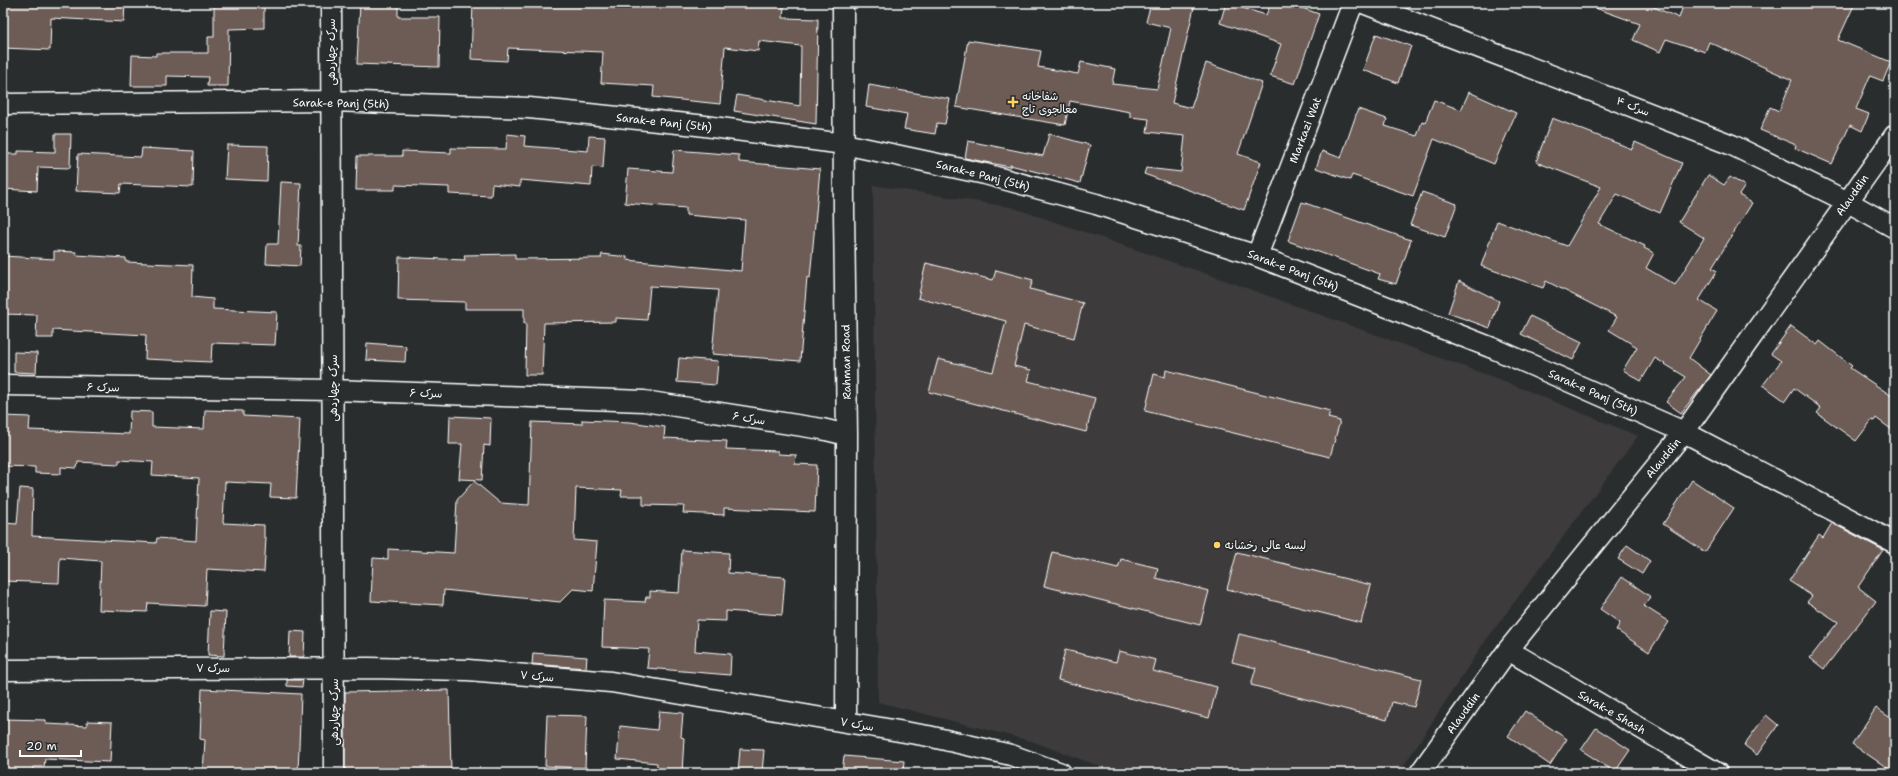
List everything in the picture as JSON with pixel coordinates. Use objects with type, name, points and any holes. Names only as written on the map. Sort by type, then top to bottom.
[{"type":"street","name":"سرک چهاردهی","points":[[331,3],[334,773]]},
{"type":"street","name":"Rahman Road","points":[[844,3],[847,435],[846,722]]},
{"type":"street","name":"Markazi Wat","points":[[1257,256],[1353,3]]},
{"type":"street","name":"سرک ۴","points":[[1363,3],[1732,145],[1848,202],[1895,228]]},
{"type":"street","name":"Sarak-e Panj (5th)","points":[[3,104],[332,101],[529,108],[697,125],[844,144],[985,174],[1096,204],[1257,256],[1495,349],[1684,432],[1895,543]]},
{"type":"street","name":"Alauddin","points":[[1420,773],[1508,650],[1684,432],[1895,135]]},
{"type":"street","name":"سرک ۶","points":[[3,385],[333,390],[644,401],[822,429],[847,435]]},
{"type":"street","name":"Sarak-e Shash","points":[[1508,650],[1717,773]]},
{"type":"street","name":"سرک ۷","points":[[3,670],[334,667],[468,670],[611,682],[928,736],[1011,755],[1061,773]]},
{"type":"shaded area","name":"لیسه عالی رخشانه","points":[[873,185],[1011,207],[1213,276],[1501,380],[1638,436],[1481,647],[1399,773],[1118,773],[1031,741],[878,702]]},
{"type":"building","points":[[3,3],[125,3],[124,22],[51,18],[50,50],[3,48]]},
{"type":"building","points":[[214,3],[264,3],[264,28],[229,29],[228,86],[207,86],[208,77],[167,76],[167,86],[131,86],[132,55],[156,56],[156,53],[208,53],[208,37],[214,37]]},
{"type":"building","points":[[360,3],[398,3],[398,17],[440,17],[439,67],[357,64]]},
{"type":"building","points":[[473,3],[755,3],[784,6],[783,18],[818,19],[816,124],[734,111],[737,95],[800,106],[801,46],[759,41],[758,51],[725,47],[720,104],[653,97],[654,86],[601,83],[603,52],[508,48],[507,61],[471,59]]},
{"type":"building","points":[[1151,3],[1195,3],[1172,103],[1191,108],[1206,63],[1262,83],[1238,154],[1261,162],[1244,210],[1144,174],[1146,168],[1181,172],[1185,136],[1147,132],[1149,119],[1130,117],[1130,112],[1070,101],[1065,125],[956,107],[968,40],[1041,51],[1038,67],[1078,74],[1081,62],[1115,69],[1112,84],[1157,89],[1171,28],[1146,22]]},
{"type":"building","points":[[1226,3],[1266,15],[1271,3],[1288,3],[1319,14],[1295,84],[1270,76],[1281,44],[1220,23]]},
{"type":"building","points":[[1587,3],[1645,3],[1679,18],[1684,3],[1855,3],[1838,40],[1891,62],[1883,81],[1870,76],[1856,109],[1869,114],[1862,131],[1850,125],[1832,164],[1795,148],[1796,145],[1760,130],[1770,107],[1779,111],[1792,80],[1709,42],[1705,52],[1666,39],[1660,52],[1633,40],[1640,24],[1587,5]]},
{"type":"building","points":[[1376,34],[1411,46],[1398,83],[1363,70]]},
{"type":"building","points":[[869,85],[950,99],[945,124],[937,123],[935,134],[904,129],[907,114],[866,107]]},
{"type":"building","points":[[1469,92],[1516,113],[1494,164],[1434,139],[1413,196],[1352,175],[1350,180],[1316,168],[1322,151],[1341,158],[1358,109],[1387,119],[1385,126],[1417,136],[1422,122],[1425,123],[1434,100],[1461,110]]},
{"type":"building","points":[[1552,118],[1632,149],[1635,142],[1682,163],[1660,213],[1617,194],[1599,224],[1645,246],[1644,248],[1654,253],[1646,268],[1675,285],[1704,238],[1679,222],[1708,175],[1724,185],[1730,177],[1745,186],[1739,195],[1752,203],[1712,268],[1717,271],[1699,300],[1717,311],[1689,358],[1711,375],[1681,413],[1666,402],[1686,377],[1655,358],[1641,381],[1623,370],[1637,347],[1609,330],[1617,317],[1546,281],[1543,288],[1481,266],[1497,221],[1567,246],[1601,187],[1536,162]]},
{"type":"building","points":[[55,134],[71,134],[70,168],[38,167],[37,191],[3,189],[3,154],[18,154],[18,151],[55,152]]},
{"type":"building","points":[[507,134],[525,136],[524,146],[588,151],[589,136],[605,137],[603,168],[592,167],[591,186],[520,180],[520,187],[492,184],[491,196],[449,194],[449,187],[395,185],[395,190],[356,190],[357,156],[402,156],[402,151],[451,153],[451,148],[506,149]]},
{"type":"building","points":[[1049,134],[1090,145],[1080,183],[1010,165],[1010,167],[965,158],[968,141],[1043,156]]},
{"type":"building","points":[[227,145],[268,146],[267,181],[225,179]]},
{"type":"building","points":[[142,148],[194,151],[193,187],[121,184],[120,193],[76,191],[78,154],[141,157]]},
{"type":"building","points":[[674,150],[739,155],[739,162],[820,169],[810,278],[807,277],[800,361],[712,354],[718,290],[650,286],[647,320],[616,318],[616,322],[544,323],[542,375],[525,375],[526,323],[524,323],[524,309],[465,309],[465,302],[398,300],[399,257],[465,260],[464,255],[515,254],[515,259],[601,258],[602,254],[627,257],[627,260],[741,271],[745,220],[686,215],[686,208],[625,203],[628,169],[672,172]]},
{"type":"building","points":[[281,182],[301,183],[298,246],[301,246],[300,266],[266,264],[267,244],[278,244]]},
{"type":"building","points":[[1422,192],[1457,204],[1445,237],[1410,225]]},
{"type":"building","points":[[1302,202],[1411,240],[1396,284],[1378,279],[1380,274],[1288,241]]},
{"type":"building","points":[[54,251],[76,252],[76,255],[126,258],[126,262],[193,265],[192,297],[213,299],[213,309],[277,312],[275,345],[212,343],[211,362],[145,359],[146,335],[53,330],[53,338],[36,338],[37,315],[3,314],[3,256],[54,259]]},
{"type":"building","points":[[926,263],[993,280],[996,270],[1033,280],[1030,289],[1083,303],[1074,338],[1024,325],[1014,366],[1031,370],[1028,381],[1095,398],[1086,432],[929,392],[938,359],[993,372],[1006,321],[918,298]]},
{"type":"building","points":[[1459,281],[1499,301],[1490,328],[1448,313]]},
{"type":"building","points":[[1530,316],[1582,342],[1573,360],[1521,334]]},
{"type":"building","points":[[1791,326],[1817,345],[1820,341],[1852,366],[1850,368],[1895,398],[1895,432],[1876,418],[1874,421],[1872,420],[1856,441],[1817,413],[1821,408],[1794,388],[1785,401],[1763,385],[1781,361],[1771,354]]},
{"type":"building","points":[[367,343],[406,346],[405,362],[366,360]]},
{"type":"building","points":[[14,352],[37,353],[36,373],[14,372]]},
{"type":"building","points":[[679,358],[718,361],[716,385],[677,382]]},
{"type":"building","points":[[1166,370],[1330,411],[1328,418],[1340,421],[1330,457],[1145,411],[1154,374],[1165,377]]},
{"type":"building","points":[[205,410],[243,411],[243,416],[300,419],[296,498],[270,497],[271,484],[225,482],[223,523],[264,525],[264,538],[266,538],[264,572],[207,569],[205,606],[148,603],[147,612],[99,610],[101,561],[60,558],[59,583],[3,581],[3,523],[17,524],[20,488],[33,489],[32,536],[156,543],[157,538],[196,541],[199,478],[152,475],[153,462],[119,460],[119,464],[78,462],[77,468],[61,467],[61,474],[35,473],[35,467],[3,466],[3,416],[30,417],[29,430],[129,434],[130,411],[152,412],[152,427],[204,429]]},
{"type":"building","points":[[450,416],[491,418],[490,446],[484,445],[482,480],[459,479],[462,444],[449,444]]},
{"type":"building","points":[[582,420],[630,422],[665,427],[664,438],[727,441],[726,449],[778,451],[778,454],[796,455],[795,464],[817,465],[815,512],[724,508],[724,515],[683,513],[684,506],[643,505],[643,496],[621,496],[622,490],[576,488],[574,540],[597,542],[593,591],[573,589],[560,602],[444,590],[443,605],[371,601],[373,558],[388,559],[388,549],[454,553],[457,500],[474,481],[500,503],[529,505],[532,422],[582,424]]},
{"type":"building","points":[[1692,480],[1734,508],[1705,552],[1663,524]]},
{"type":"building","points":[[1832,523],[1883,550],[1858,587],[1876,601],[1824,669],[1810,658],[1838,622],[1807,602],[1812,596],[1789,581],[1819,535],[1823,538]]},
{"type":"building","points":[[1627,545],[1650,561],[1642,574],[1618,559]]},
{"type":"building","points":[[682,550],[729,553],[728,573],[785,577],[782,615],[726,611],[726,621],[697,620],[695,651],[731,654],[730,675],[647,668],[649,649],[602,647],[604,600],[645,602],[646,597],[650,597],[650,591],[679,593]]},
{"type":"building","points":[[1052,552],[1118,568],[1121,559],[1158,568],[1156,578],[1209,591],[1200,625],[1044,586]]},
{"type":"building","points":[[1237,552],[1371,585],[1361,623],[1227,589]]},
{"type":"building","points":[[1622,577],[1651,597],[1644,606],[1669,622],[1649,652],[1616,630],[1620,623],[1600,609]]},
{"type":"building","points":[[210,611],[226,612],[224,656],[208,655]]},
{"type":"building","points":[[290,631],[305,632],[304,657],[289,657]]},
{"type":"building","points":[[1239,634],[1421,679],[1414,707],[1392,702],[1387,720],[1251,685],[1256,668],[1232,662]]},
{"type":"building","points":[[1065,650],[1116,662],[1119,651],[1156,660],[1153,671],[1217,687],[1209,718],[1058,680]]},
{"type":"building","points":[[533,653],[587,657],[586,668],[532,664]]},
{"type":"building","points":[[287,680],[303,680],[302,687],[287,686]]},
{"type":"building","points":[[202,689],[301,694],[298,773],[203,773],[205,740],[200,739]]},
{"type":"building","points":[[449,690],[451,773],[345,773],[345,692]]},
{"type":"building","points":[[1876,708],[1895,721],[1895,773],[1852,744]]},
{"type":"building","points":[[659,711],[683,713],[681,737],[684,738],[682,773],[657,773],[657,763],[617,759],[620,726],[657,730]]},
{"type":"building","points":[[1525,711],[1567,739],[1550,765],[1508,736]]},
{"type":"building","points":[[547,715],[587,716],[585,768],[545,766]]},
{"type":"building","points":[[1766,715],[1778,725],[1757,755],[1744,745]]},
{"type":"building","points":[[3,719],[46,720],[46,724],[87,726],[87,721],[112,722],[110,762],[45,759],[44,767],[33,767],[32,773],[3,773]]},
{"type":"building","points":[[1596,728],[1630,750],[1615,772],[1581,750]]},
{"type":"building","points":[[740,749],[764,750],[762,773],[738,773]]},
{"type":"building","points":[[844,756],[904,761],[903,773],[842,773]]},
{"type":"place","name":"شفاخانه معالجوی تاج","points":[[1013,102]]},
{"type":"place","name":"لیسه عالی رخشانه","points":[[1217,545]]}]
